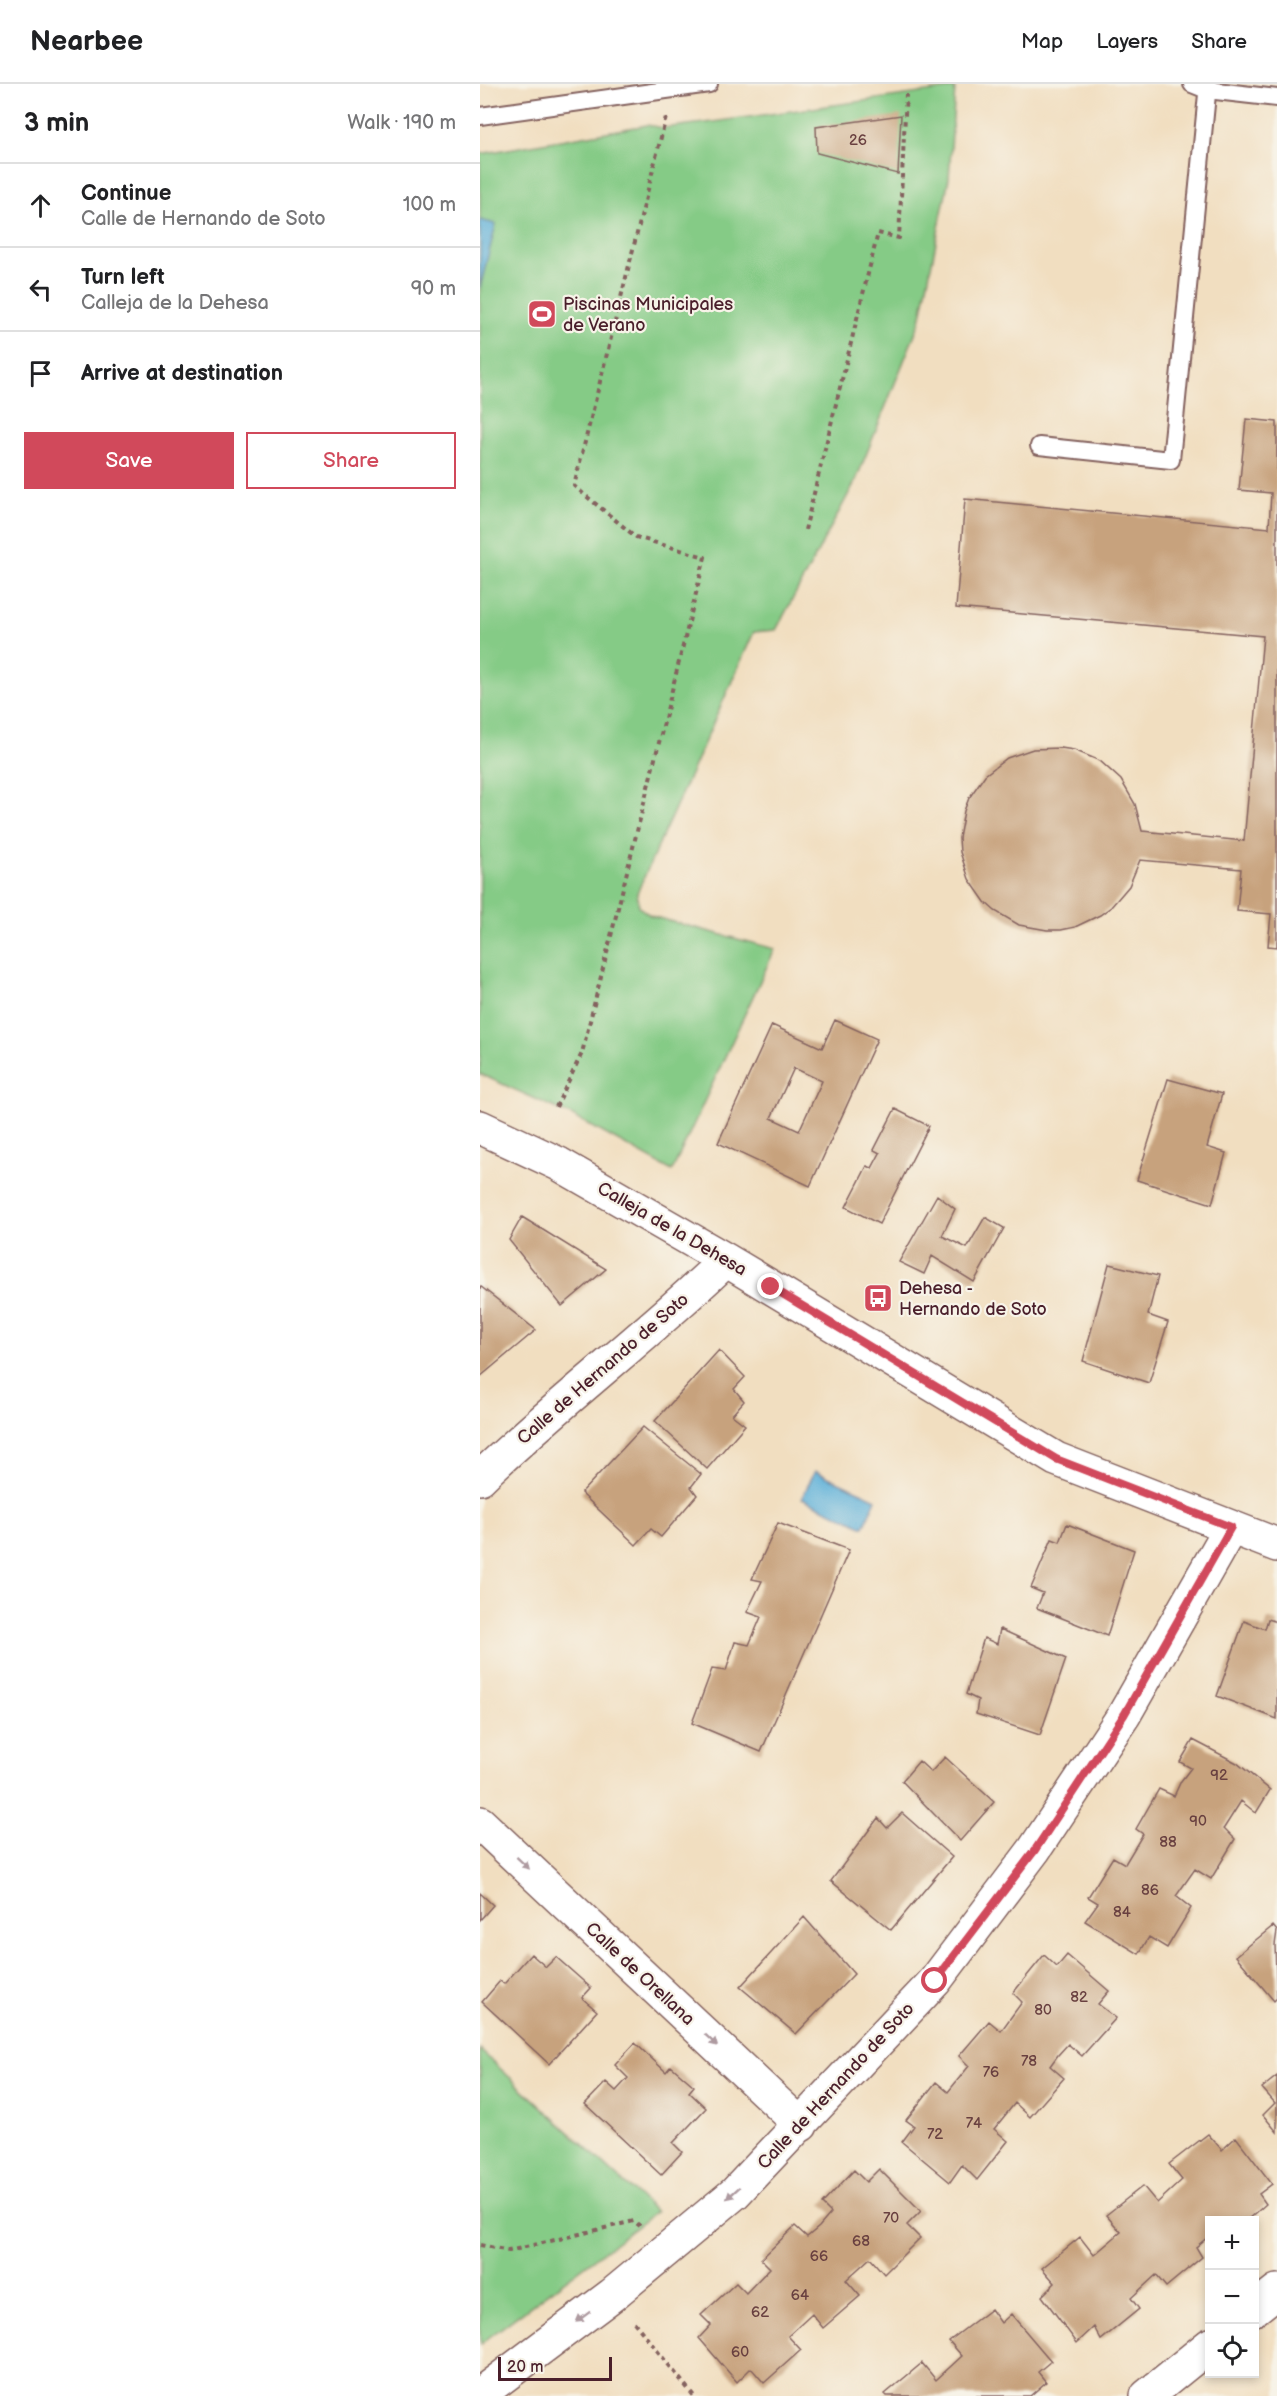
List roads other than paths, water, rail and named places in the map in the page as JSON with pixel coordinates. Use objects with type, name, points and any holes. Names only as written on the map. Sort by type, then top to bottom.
[{"type":"street","name":"Calleja de la Dehesa","points":[[480,1127],[560,1164],[726,1260],[1056,1459],[1277,1545]]},
{"type":"street","name":"Calle de Hernando de Soto","points":[[480,1479],[512,1448],[683,1301],[726,1260]]},
{"type":"street","name":"Calle de Hernando de Soto","points":[[480,2394],[612,2295],[735,2193],[935,1981],[1035,1850],[1124,1715],[1231,1527]]},
{"type":"street","name":"Calle de Orellana","points":[[480,1823],[801,2124]]},
{"type":"street","points":[[1259,2305],[1277,2291]]},
{"type":"street","points":[[1147,2396],[1205,2348]]},
{"type":"lane","points":[[480,116],[709,84]]},
{"type":"lane","points":[[1039,446],[1171,460],[1202,86],[1277,98]]},
{"type":"water","points":[[480,220],[496,224],[480,288]]},
{"type":"water","points":[[815,1471],[876,1499],[864,1527],[802,1498]]},
{"type":"place","name":"Piscinas Municipales de Verano","points":[[542,314]]},
{"type":"place","name":"Dehesa - Hernando de Soto","points":[[878,1298]]}]
